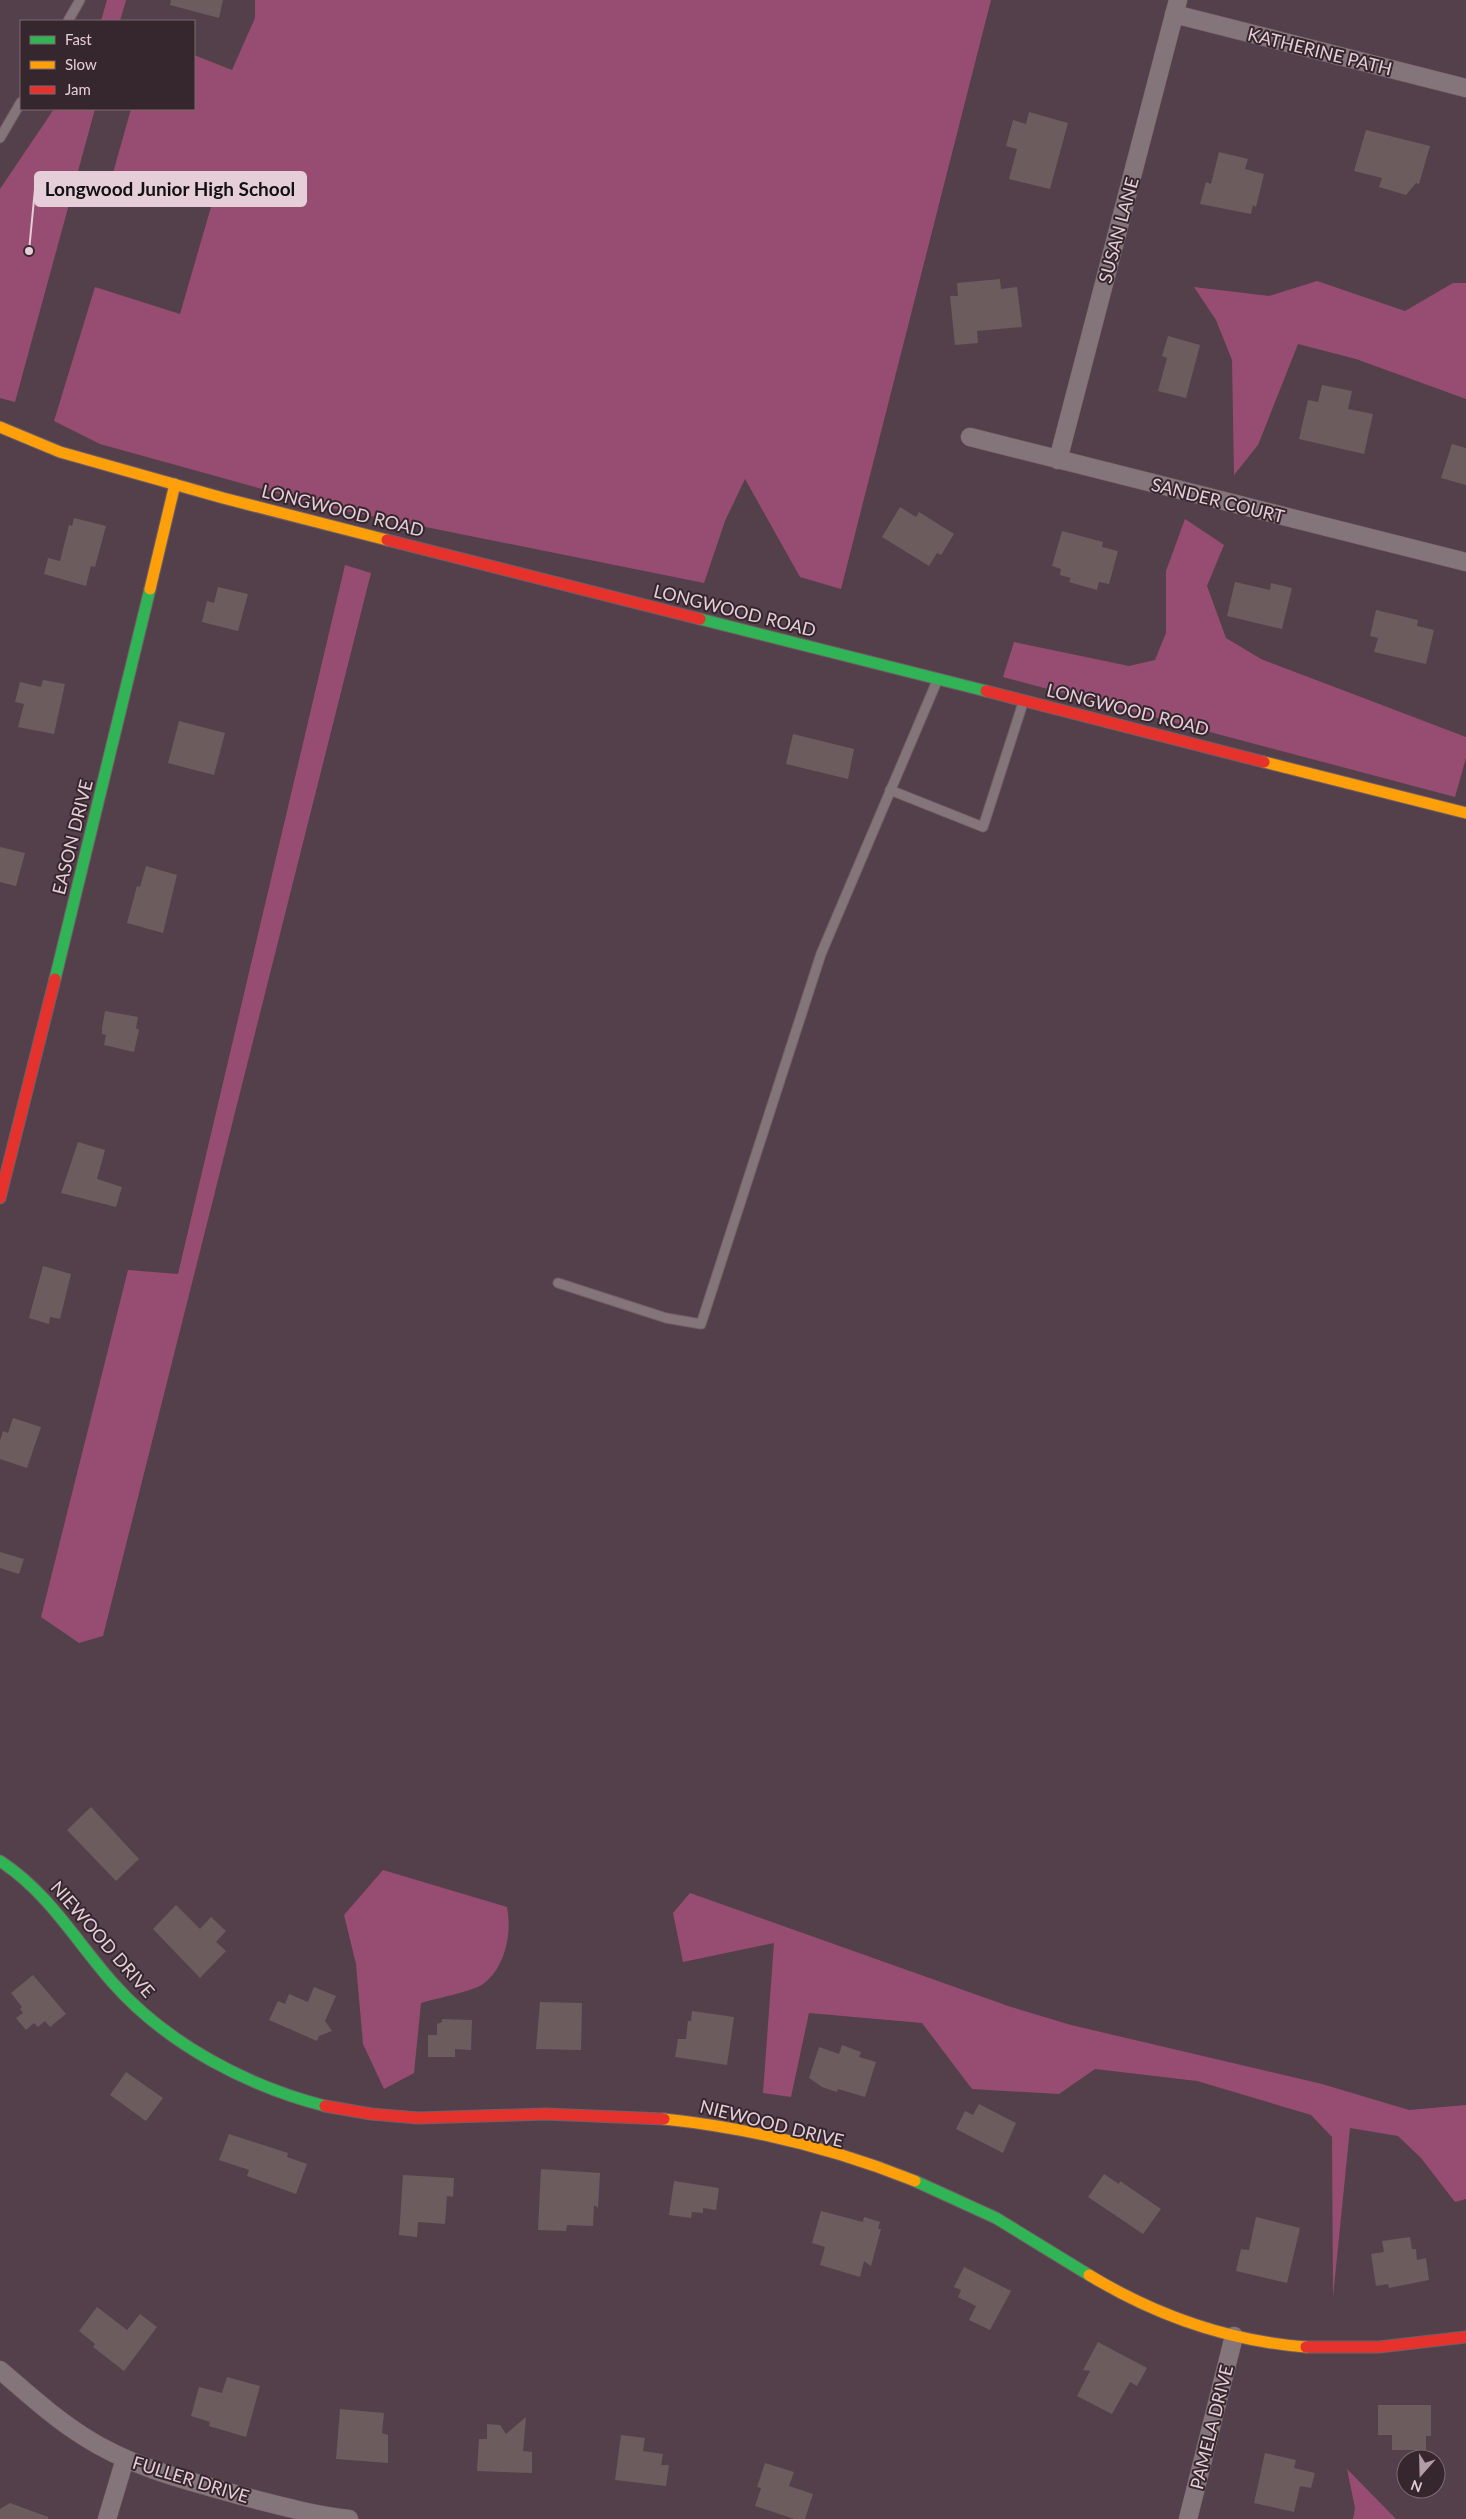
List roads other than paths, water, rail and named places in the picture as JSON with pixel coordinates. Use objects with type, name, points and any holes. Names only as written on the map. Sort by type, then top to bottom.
[{"type":"street","name":"KATHERINE PATH","points":[[1176,7],[1466,88]]},
{"type":"street","name":"SUSAN LANE","points":[[1058,460],[1176,7]]},
{"type":"street","name":"LONGWOOD ROAD","points":[[0,427],[60,452],[175,484],[1466,814]]},
{"type":"street","name":"SANDER COURT","points":[[970,437],[1466,562]]},
{"type":"street","name":"EASON DRIVE","points":[[0,1198],[105,777],[175,484]]},
{"type":"street","name":"NIEWOOD DRIVE","points":[[0,1861],[12,1867],[43,1894],[73,1928],[93,1958],[139,2008],[170,2033],[213,2062],[263,2086],[328,2106],[393,2117],[439,2119],[560,2114],[684,2120],[802,2145],[926,2187],[997,2218],[1110,2287],[1155,2309],[1234,2336],[1288,2345],[1364,2350],[1422,2345],[1466,2338]]},
{"type":"street","name":"PAMELA DRIVE","points":[[1188,2519],[1234,2336]]},
{"type":"street","name":"FULLER DRIVE","points":[[0,2370],[57,2418],[84,2437],[125,2459],[183,2480],[272,2504],[349,2519]]},
{"type":"street","points":[[107,2519],[125,2459]]},
{"type":"lane","points":[[69,20],[80,0]]},
{"type":"lane","points":[[0,138],[20,104]]},
{"type":"lane","points":[[558,1283],[666,1318],[701,1324],[821,954],[938,679]]},
{"type":"lane","points":[[890,790],[984,827],[1024,700]]},
{"type":"place","name":"Longwood Junior High School","points":[[29,251]]}]
